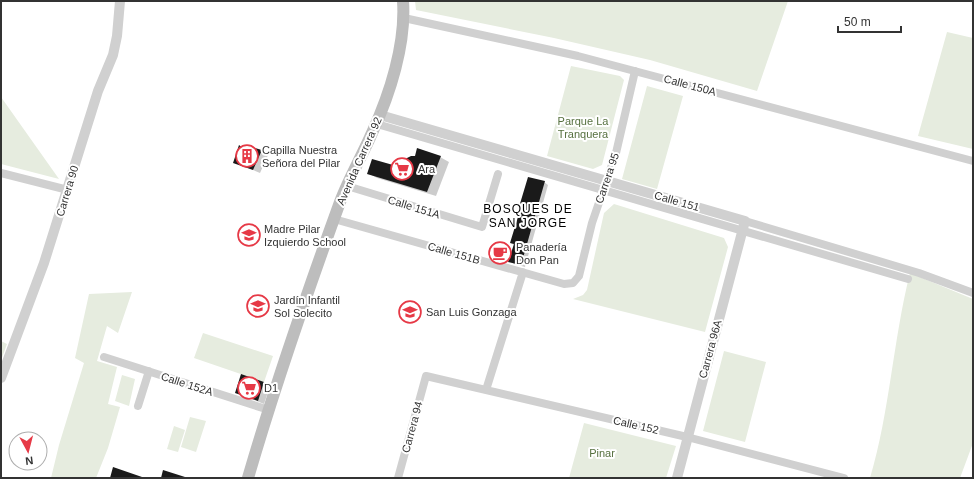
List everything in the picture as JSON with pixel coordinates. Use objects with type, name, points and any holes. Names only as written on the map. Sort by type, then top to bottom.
[{"type":"main road","name":"Avenida Carrera 92","points":[[248,478],[269,410],[334,219],[347,186],[378,120],[396,65],[404,18],[403,1]]},
{"type":"street","name":"Carrera 90","points":[[1,378],[42,270],[98,91],[113,55],[117,36],[120,1]]},
{"type":"street","name":"Calle 150A","points":[[404,18],[578,56],[973,161]]},
{"type":"street","name":"Carrera 95","points":[[573,283],[579,276],[604,185],[620,137],[635,71]]},
{"type":"street","name":"Calle 151","points":[[378,120],[743,225],[919,273],[973,293]]},
{"type":"street","points":[[1,173],[68,190]]},
{"type":"street","name":"Calle 151A","points":[[347,186],[482,227],[498,174]]},
{"type":"street","name":"Calle 151B","points":[[334,219],[564,284],[573,283]]},
{"type":"street","name":"Calle 151","points":[[743,225],[908,280]]},
{"type":"street","name":"Carrera 96A","points":[[677,478],[743,225]]},
{"type":"street","points":[[486,390],[524,272]]},
{"type":"street","name":"Calle 152A","points":[[104,357],[269,410]]},
{"type":"street","points":[[138,406],[149,372]]},
{"type":"street","name":"Calle 152","points":[[426,376],[687,437],[844,478]]},
{"type":"street","name":"Carrera 94","points":[[398,478],[426,376]]},
{"type":"green space","points":[[415,1],[788,1],[757,91],[650,60],[554,38],[416,10]]},
{"type":"green space","points":[[947,32],[973,38],[973,149],[918,136]]},
{"type":"green space","name":"Parque La Tranquera","points":[[571,66],[620,76],[624,80],[602,165],[593,169],[547,156]]},
{"type":"green space","points":[[647,86],[683,96],[657,189],[622,179]]},
{"type":"green space","points":[[1,97],[59,179],[1,164]]},
{"type":"green space","points":[[614,204],[724,238],[728,247],[705,332],[573,299],[583,295],[587,290],[604,213]]},
{"type":"green space","points":[[910,273],[973,299],[973,443],[960,478],[870,478],[877,453],[899,324]]},
{"type":"green space","points":[[132,292],[118,333],[107,326],[97,361],[117,367],[108,404],[120,407],[108,448],[96,478],[51,478],[59,445],[84,363],[75,358],[89,294]]},
{"type":"green space","points":[[203,333],[273,356],[264,382],[194,358]]},
{"type":"green space","points":[[1,341],[7,344],[1,360]]},
{"type":"green space","points":[[724,351],[766,362],[745,442],[703,431]]},
{"type":"green space","points":[[122,375],[135,379],[129,406],[115,401]]},
{"type":"green space","points":[[190,417],[206,421],[196,452],[181,447]]},
{"type":"green space","name":"Pinar","points":[[584,423],[676,446],[666,478],[569,478]]},
{"type":"green space","points":[[174,426],[185,430],[178,452],[167,449]]},
{"type":"building","name":"Capilla Nuestra Señora del Pilar","points":[[239,145],[244,149],[245,145],[262,150],[253,170],[233,163]]},
{"type":"building","name":"Ara","points":[[417,148],[441,156],[427,192],[367,174],[372,159],[393,165],[411,156],[415,156]]},
{"type":"building","points":[[528,177],[545,181],[521,265],[508,262],[514,244],[510,243]]},
{"type":"building","name":"D1","points":[[241,374],[264,382],[258,401],[235,393]]},
{"type":"building","points":[[113,467],[142,477],[142,478],[110,478]]},
{"type":"building","points":[[163,470],[185,477],[185,478],[161,478]]},
{"type":"place","name":"Capilla Nuestra Señora del Pilar","points":[[247,156]]},
{"type":"place","name":"Ara","points":[[402,169]]},
{"type":"place","name":"Madre Pilar Izquierdo School","points":[[249,235]]},
{"type":"place","name":"Panadería Don Pan","points":[[500,253]]},
{"type":"place","name":"Jardín Infantil Sol Solecito","points":[[258,306]]},
{"type":"place","name":"San Luis Gonzaga","points":[[410,312]]},
{"type":"place","name":"D1","points":[[249,388]]},
{"type":"district","name":"BOSQUES DE SAN JORGE","points":[[528,216]]}]
